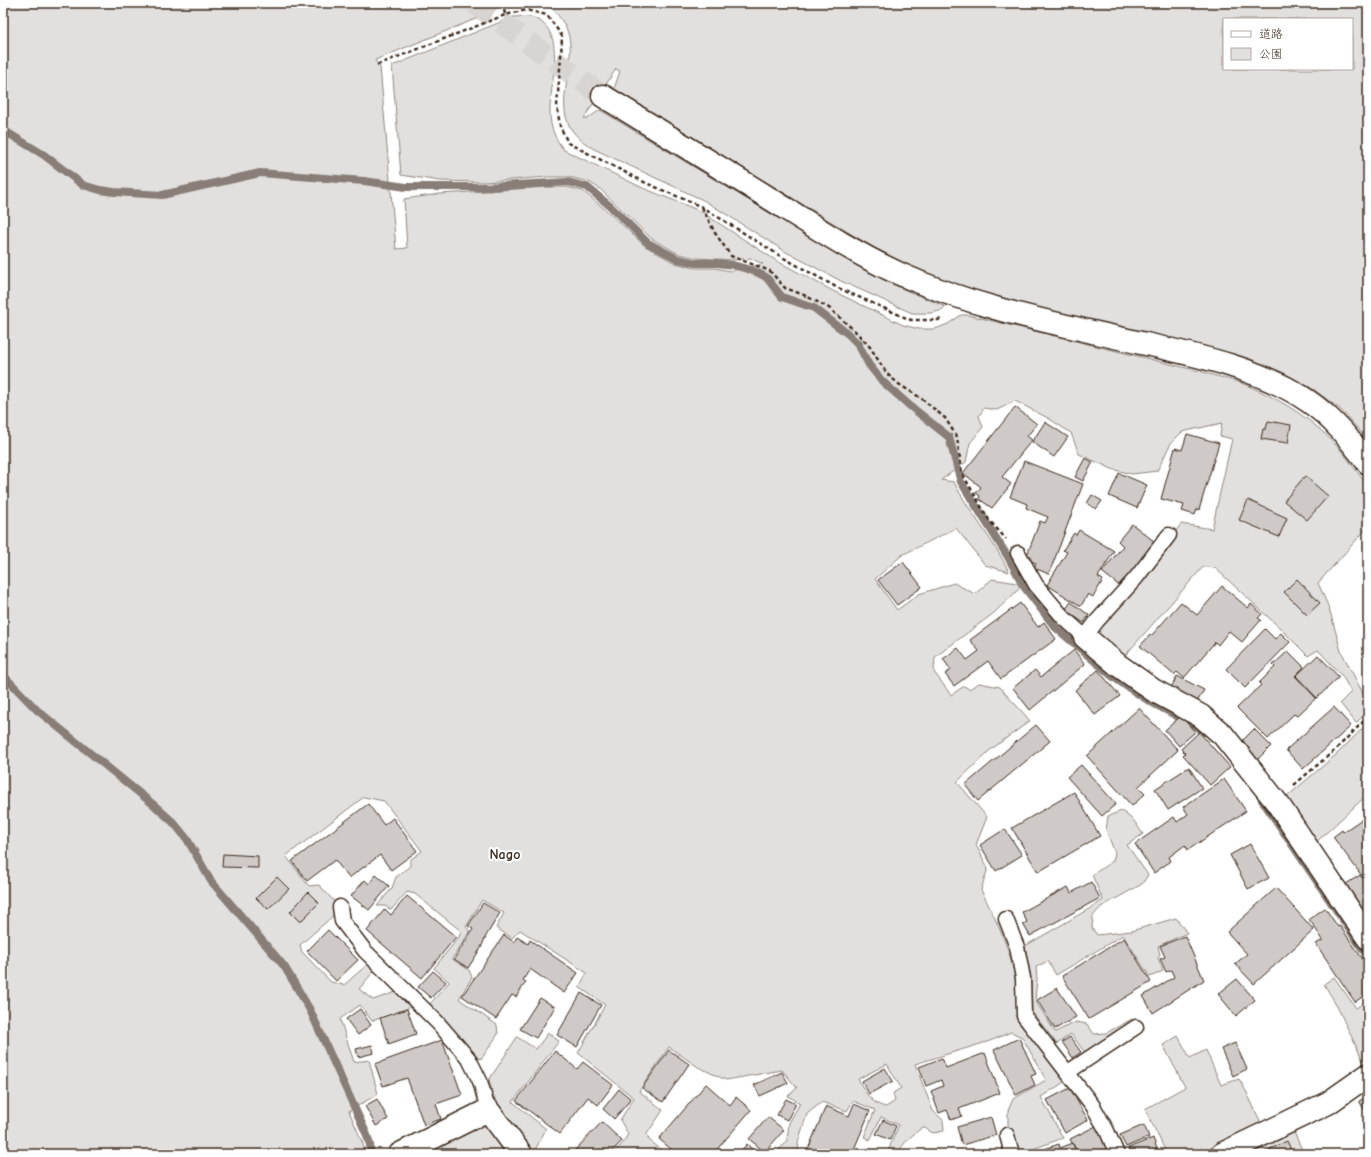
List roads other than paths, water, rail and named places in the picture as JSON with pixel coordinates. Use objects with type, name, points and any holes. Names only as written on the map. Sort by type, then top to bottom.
[{"type":"street","points":[[603,96],[832,237],[900,274],[969,301],[1013,314],[1206,359],[1257,376],[1306,400],[1331,418],[1368,463]]},
{"type":"street","points":[[1085,637],[1118,665],[1153,690],[1201,716],[1223,735],[1275,800],[1368,938]]},
{"type":"street","points":[[1222,1154],[1328,1103],[1368,1075]]},
{"type":"street","points":[[400,1154],[488,1110],[521,1154]]},
{"type":"lane","points":[[1018,553],[1036,585],[1063,617],[1085,637],[1097,621],[1136,578],[1169,535]]},
{"type":"lane","points":[[340,907],[342,921],[365,952],[438,1023],[469,1059],[480,1081],[488,1110]]},
{"type":"lane","points":[[1006,919],[1017,947],[1023,978],[1024,1016],[1093,1106],[1107,1131],[1117,1154]]},
{"type":"lane","points":[[1068,1072],[1136,1027]]},
{"type":"lane","points":[[1006,1135],[1012,1154]]},
{"type":"waterway","points":[[3,130],[44,155],[83,185],[114,192],[162,195],[260,173],[364,181],[406,187],[484,187],[568,182],[587,187],[610,206],[648,243],[678,259],[696,263],[733,265],[754,271],[766,277],[782,297],[814,308],[848,334],[858,344],[869,365],[882,381],[910,406],[949,437],[961,482],[1008,557],[1025,588],[1055,627],[1112,676],[1129,688],[1204,732]]},
{"type":"waterway","points":[[3,675],[37,710],[154,805],[174,823],[187,839],[211,881],[284,966],[296,986],[310,1010],[367,1135],[371,1154]]},
{"type":"waterway","points":[[1262,800],[1368,957]]},
{"type":"tunnel","points":[[474,3],[603,96]]},
{"type":"district","name":"Nago","points":[[505,854]]}]
